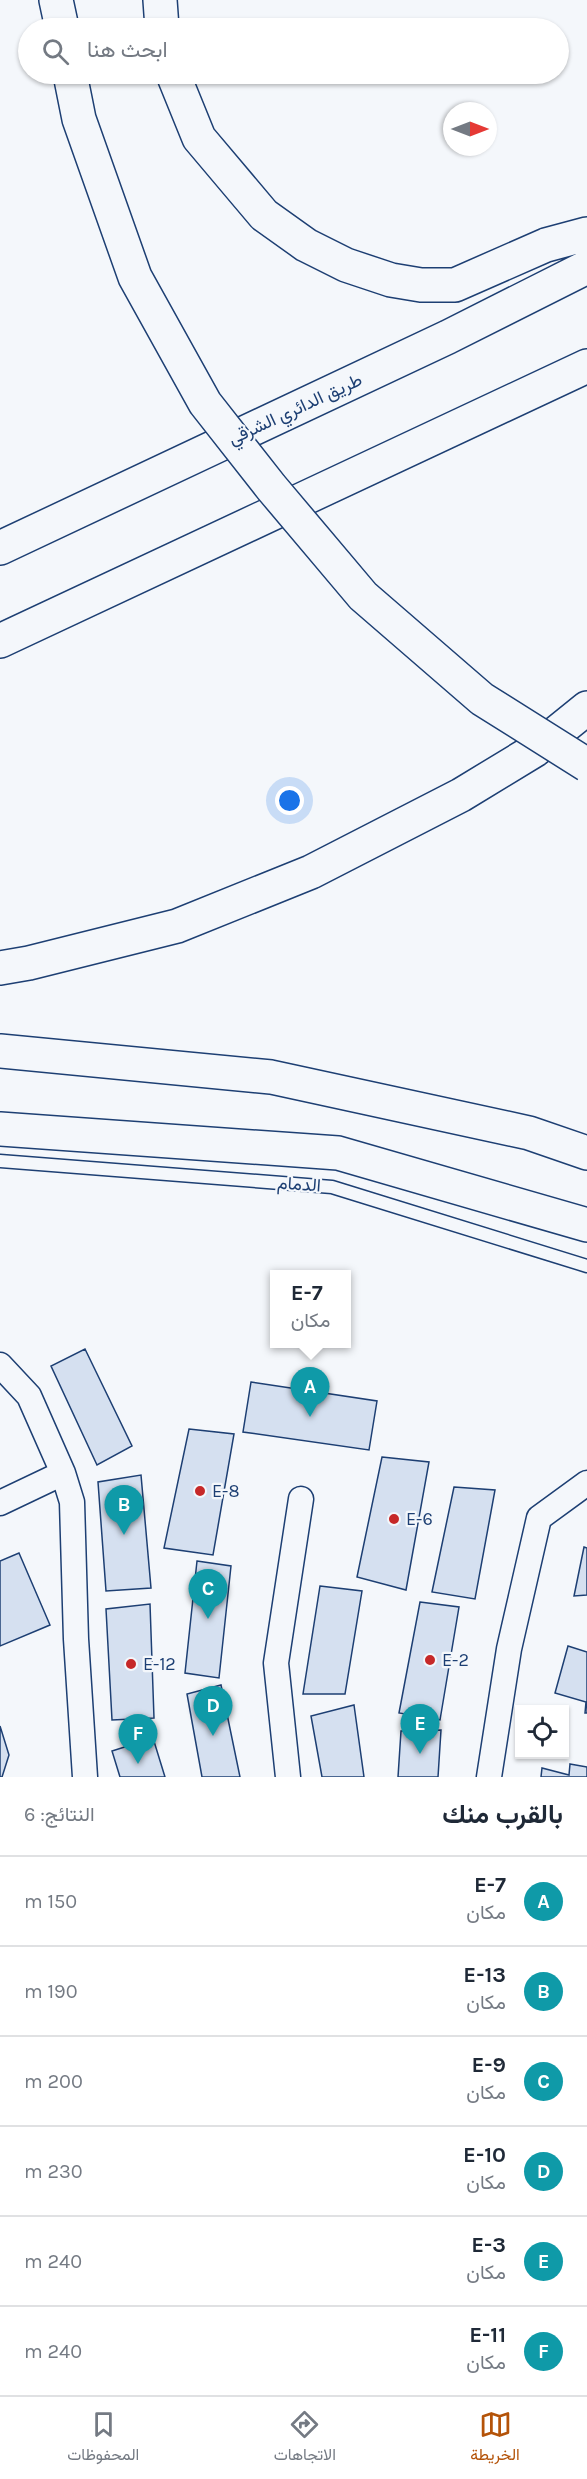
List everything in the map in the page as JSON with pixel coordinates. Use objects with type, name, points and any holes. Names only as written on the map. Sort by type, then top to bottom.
[{"type":"main road","points":[[56,0],[60,18]]},
{"type":"main road","points":[[160,0],[161,18]]},
{"type":"main road","points":[[72,84],[79,119],[135,277],[205,403],[271,487],[363,596],[482,699],[587,765]]},
{"type":"main road","points":[[177,84],[199,138],[264,215],[306,245],[345,265],[391,280],[421,285],[455,285],[546,244],[587,234]]},
{"type":"main road","name":"طريق الدائري الشرقي","points":[[0,548],[448,337],[587,267]]},
{"type":"main road","points":[[0,641],[587,366]]},
{"type":"main road","points":[[0,968],[29,963],[177,926],[311,872],[460,795],[535,750],[587,708]]},
{"type":"main road","points":[[0,1051],[271,1077],[529,1132],[587,1153]]},
{"type":"main road","name":"الدمام","points":[[0,1128],[338,1153],[587,1225]]},
{"type":"street","points":[[0,1365],[29,1396],[63,1473],[72,1502],[84,1777]]},
{"type":"street","points":[[0,1503],[63,1473]]},
{"type":"street","points":[[489,1777],[509,1649],[539,1518],[587,1483]]},
{"type":"street","points":[[288,1777],[276,1663],[301,1499]]},
{"type":"lane","name":"الدمام","points":[[0,1161],[332,1187],[587,1266]]},
{"type":"building","points":[[85,1349],[132,1446],[97,1465],[51,1366]]},
{"type":"building","points":[[251,1382],[377,1401],[369,1450],[243,1432]]},
{"type":"building","name":"E-8","points":[[189,1429],[234,1434],[213,1555],[164,1548]]},
{"type":"building","name":"E-6","points":[[382,1457],[429,1462],[406,1590],[357,1577]]},
{"type":"building","points":[[141,1475],[151,1588],[106,1591],[98,1482]]},
{"type":"building","points":[[454,1487],[495,1490],[475,1599],[432,1592]]},
{"type":"building","points":[[584,1547],[587,1548],[587,1595],[574,1596]]},
{"type":"building","points":[[19,1553],[50,1625],[0,1646],[0,1561]]},
{"type":"building","points":[[197,1561],[231,1566],[219,1678],[185,1673]]},
{"type":"building","points":[[320,1586],[362,1591],[345,1694],[303,1694]]},
{"type":"building","name":"E-2","points":[[420,1602],[459,1607],[440,1720],[399,1713]]},
{"type":"building","name":"E-12","points":[[150,1604],[154,1718],[112,1720],[106,1609]]},
{"type":"building","points":[[568,1646],[587,1652],[587,1713],[585,1713],[586,1702],[555,1693]]},
{"type":"building","points":[[221,1685],[240,1777],[202,1777],[187,1694]]},
{"type":"building","points":[[354,1705],[364,1777],[322,1777],[311,1716]]},
{"type":"building","points":[[0,1726],[9,1755],[2,1777],[0,1777]]},
{"type":"building","points":[[441,1730],[438,1777],[398,1777],[401,1731]]},
{"type":"building","points":[[153,1738],[165,1777],[120,1777],[112,1751]]},
{"type":"building","points":[[570,1764],[587,1767],[587,1777],[541,1777],[542,1768],[569,1775]]},
{"type":"place","name":"E-7","points":[[310,1417]]},
{"type":"place","name":"E-8","points":[[200,1491]]},
{"type":"place","name":"E-6","points":[[394,1519]]},
{"type":"place","name":"E-13","points":[[124,1535]]},
{"type":"place","name":"E-9","points":[[208,1619]]},
{"type":"place","name":"E-2","points":[[430,1660]]},
{"type":"place","name":"E-12","points":[[131,1664]]},
{"type":"place","name":"E-10","points":[[213,1736]]},
{"type":"place","name":"E-3","points":[[420,1754]]},
{"type":"place","name":"E-11","points":[[138,1764]]}]
